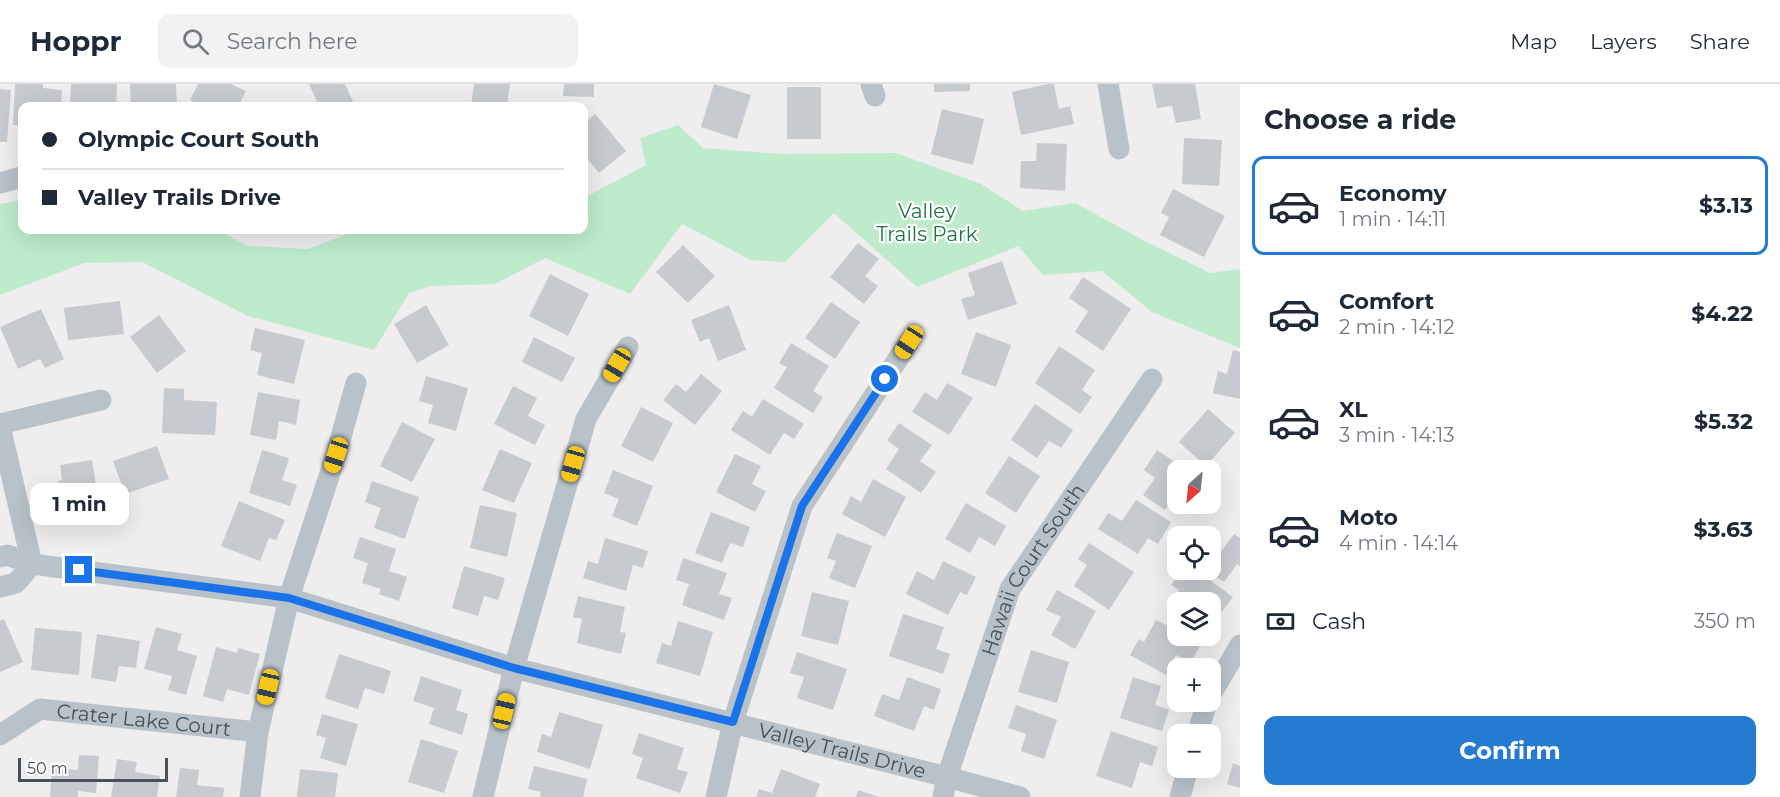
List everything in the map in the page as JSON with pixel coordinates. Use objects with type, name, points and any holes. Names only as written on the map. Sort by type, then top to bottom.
[{"type":"street","points":[[1108,84],[1119,149]]},
{"type":"street","points":[[0,183],[18,178]]},
{"type":"street","points":[[716,797],[733,722],[802,506],[909,342]]},
{"type":"street","points":[[483,797],[514,668],[586,419],[628,347]]},
{"type":"street","name":"Hawaii Court South","points":[[945,787],[1010,589],[1152,379]]},
{"type":"street","points":[[250,797],[258,732],[289,598],[336,455],[356,383]]},
{"type":"street","points":[[0,587],[15,583],[32,564],[0,425],[100,400]]},
{"type":"street","name":"Valley Trails Drive","points":[[0,557],[7,555],[32,564],[289,598],[514,668],[733,722],[945,787],[1020,797]]},
{"type":"street","points":[[1221,677],[1240,645]]},
{"type":"street","name":"Crater Lake Court","points":[[0,735],[40,709],[258,732]]},
{"type":"street","points":[[1180,797],[1185,778]]},
{"type":"green space","name":"Valley Trails Park","points":[[678,125],[703,148],[782,154],[896,153],[981,184],[1023,211],[1075,203],[1210,273],[1240,269],[1240,348],[1152,312],[1102,271],[1043,275],[1018,246],[917,287],[834,213],[785,262],[751,260],[682,224],[630,294],[545,258],[495,284],[431,286],[409,293],[374,350],[248,316],[142,262],[84,263],[0,295],[0,204],[18,201],[18,234],[226,234],[247,246],[308,249],[347,234],[588,234],[588,196],[646,165],[640,138]]},
{"type":"building","points":[[15,84],[43,84],[43,88],[62,90],[61,102],[18,102],[18,125],[13,125]]},
{"type":"building","points":[[71,84],[117,84],[116,102],[70,102]]},
{"type":"building","points":[[130,84],[176,84],[177,102],[131,102]]},
{"type":"building","points":[[198,84],[231,84],[246,91],[240,102],[194,102],[190,100]]},
{"type":"building","points":[[309,84],[345,84],[353,102],[317,102]]},
{"type":"building","points":[[474,84],[510,84],[508,102],[472,102]]},
{"type":"building","points":[[564,84],[594,84],[594,97],[563,96]]},
{"type":"building","points":[[714,84],[751,95],[737,139],[701,127]]},
{"type":"building","points":[[934,84],[970,84],[970,91],[934,92]]},
{"type":"building","points":[[1054,84],[1059,109],[1070,106],[1074,124],[1021,135],[1012,92]]},
{"type":"building","points":[[1152,84],[1195,84],[1201,119],[1176,123],[1172,106],[1157,108]]},
{"type":"building","points":[[787,87],[821,87],[821,139],[787,139]]},
{"type":"building","points":[[0,89],[11,90],[7,142],[0,142]]},
{"type":"building","points":[[942,109],[984,119],[973,165],[931,154]]},
{"type":"building","points":[[595,114],[626,151],[599,173],[588,160],[588,120]]},
{"type":"building","points":[[1184,138],[1222,140],[1219,186],[1182,184]]},
{"type":"building","points":[[1037,143],[1067,144],[1065,191],[1020,188],[1021,161],[1036,161]]},
{"type":"building","points":[[1173,189],[1225,216],[1204,257],[1160,235],[1169,217],[1161,213]]},
{"type":"building","points":[[858,243],[879,259],[865,276],[878,286],[864,304],[830,277]]},
{"type":"building","points":[[683,245],[715,276],[688,303],[656,272]]},
{"type":"building","points":[[1002,261],[1017,304],[968,320],[961,299],[975,295],[968,273]]},
{"type":"building","points":[[550,274],[589,294],[568,336],[529,316]]},
{"type":"building","points":[[1083,277],[1131,309],[1103,351],[1075,332],[1088,311],[1069,298]]},
{"type":"building","points":[[120,301],[124,334],[68,340],[64,308]]},
{"type":"building","points":[[831,302],[860,322],[835,359],[805,338]]},
{"type":"building","points":[[426,305],[449,345],[417,363],[394,324]]},
{"type":"building","points":[[729,305],[746,350],[718,361],[709,338],[700,342],[691,320]]},
{"type":"building","points":[[41,309],[64,359],[45,368],[40,359],[18,369],[0,327]]},
{"type":"building","points":[[159,315],[186,351],[157,373],[130,337]]},
{"type":"building","points":[[255,328],[305,340],[294,384],[257,375],[262,353],[250,350]]},
{"type":"building","points":[[976,332],[1011,345],[996,387],[961,374]]},
{"type":"building","points":[[534,337],[575,358],[562,382],[522,362]]},
{"type":"building","points":[[791,343],[829,366],[813,391],[823,397],[813,413],[774,388],[787,367],[779,363]]},
{"type":"building","points":[[1059,346],[1095,370],[1082,390],[1092,397],[1080,414],[1035,383]]},
{"type":"building","points":[[1233,350],[1240,352],[1240,399],[1213,393],[1218,371],[1227,374]]},
{"type":"building","points":[[701,374],[722,391],[695,425],[663,400],[676,384],[686,392]]},
{"type":"building","points":[[426,376],[468,388],[456,431],[428,423],[433,405],[419,401]]},
{"type":"building","points":[[947,383],[973,398],[949,435],[912,412],[925,392],[937,400]]},
{"type":"building","points":[[513,386],[537,398],[528,416],[545,425],[535,445],[494,424]]},
{"type":"building","points":[[164,388],[184,389],[184,400],[217,402],[215,435],[162,433]]},
{"type":"building","points":[[258,392],[300,400],[296,425],[279,421],[276,440],[250,435]]},
{"type":"building","points":[[763,399],[804,424],[794,439],[784,433],[770,455],[731,430],[743,411],[752,417]]},
{"type":"building","points":[[1035,404],[1073,430],[1061,448],[1049,441],[1037,458],[1011,440]]},
{"type":"building","points":[[641,407],[673,423],[653,462],[621,446]]},
{"type":"building","points":[[1208,409],[1235,433],[1211,460],[1199,460],[1179,442]]},
{"type":"building","points":[[402,422],[435,439],[412,482],[380,466]]},
{"type":"building","points":[[899,423],[932,445],[920,461],[936,472],[921,493],[886,469],[899,449],[887,440]]},
{"type":"building","points":[[157,446],[169,479],[125,494],[113,461]]},
{"type":"building","points":[[500,449],[532,463],[514,503],[482,490]]},
{"type":"building","points":[[262,450],[289,458],[282,480],[297,485],[290,506],[249,493]]},
{"type":"building","points":[[1157,450],[1172,460],[1167,460],[1167,507],[1165,510],[1143,495],[1155,478],[1144,470]]},
{"type":"building","points":[[735,454],[761,466],[752,484],[766,491],[755,512],[716,492]]},
{"type":"building","points":[[1009,456],[1040,476],[1016,513],[985,493]]},
{"type":"building","points":[[92,460],[97,492],[92,493],[95,516],[64,520],[58,481],[62,480],[60,465]]},
{"type":"building","points":[[613,470],[653,486],[637,526],[612,516],[619,499],[604,493]]},
{"type":"building","points":[[873,479],[906,497],[885,537],[842,514],[851,496],[861,502]]},
{"type":"building","points":[[372,481],[419,497],[405,539],[374,528],[381,508],[365,502]]},
{"type":"building","points":[[1136,500],[1171,522],[1158,544],[1148,538],[1138,554],[1098,529],[1108,513],[1122,521]]},
{"type":"building","points":[[239,501],[285,520],[276,540],[269,538],[260,561],[221,546]]},
{"type":"building","points":[[966,503],[1006,526],[995,546],[979,537],[970,553],[945,539]]},
{"type":"building","points":[[480,505],[517,513],[507,557],[470,548]]},
{"type":"building","points":[[711,512],[750,527],[743,547],[730,543],[722,563],[695,553]]},
{"type":"building","points":[[837,533],[872,546],[855,588],[829,578],[836,561],[827,558]]},
{"type":"building","points":[[1234,534],[1240,538],[1240,566],[1237,564],[1224,582],[1221,580],[1222,550]]},
{"type":"building","points":[[360,537],[396,549],[389,571],[407,577],[399,601],[379,594],[381,589],[362,583],[368,563],[353,558]]},
{"type":"building","points":[[605,538],[648,551],[643,568],[633,565],[626,591],[583,578],[588,561],[598,564]]},
{"type":"building","points":[[1089,543],[1134,572],[1109,610],[1074,586],[1087,565],[1078,559]]},
{"type":"building","points":[[683,558],[727,573],[719,594],[732,598],[724,620],[682,605],[689,584],[676,580]]},
{"type":"building","points":[[943,561],[976,577],[967,595],[960,592],[948,615],[906,594],[917,571],[934,580]]},
{"type":"building","points":[[464,566],[505,578],[498,600],[484,596],[478,616],[452,608]]},
{"type":"building","points":[[1175,580],[1210,580],[1233,597],[1221,613],[1221,592],[1177,592],[1179,590],[1171,585]]},
{"type":"building","points":[[1057,590],[1096,611],[1075,649],[1051,635],[1061,617],[1046,610]]},
{"type":"building","points":[[812,592],[849,601],[838,645],[801,636]]},
{"type":"building","points":[[578,596],[625,607],[620,632],[626,633],[621,654],[577,643],[582,619],[573,617]]},
{"type":"building","points":[[903,614],[944,627],[936,649],[950,654],[943,674],[889,656]]},
{"type":"building","points":[[4,619],[23,662],[0,672],[0,621]]},
{"type":"building","points":[[1156,620],[1167,626],[1167,646],[1200,646],[1193,658],[1182,658],[1176,655],[1174,658],[1167,658],[1166,675],[1130,655],[1139,639],[1144,642]]},
{"type":"building","points":[[678,621],[713,632],[700,676],[656,663],[662,643],[671,646]]},
{"type":"building","points":[[156,627],[182,634],[177,650],[197,656],[186,695],[168,690],[172,676],[144,669]]},
{"type":"building","points":[[35,628],[82,632],[79,675],[31,670]]},
{"type":"building","points":[[97,634],[140,641],[136,668],[119,666],[116,682],[91,678]]},
{"type":"building","points":[[216,647],[237,653],[238,648],[260,654],[249,695],[227,689],[223,702],[203,696]]},
{"type":"building","points":[[1031,650],[1069,662],[1057,703],[1018,692]]},
{"type":"building","points":[[797,652],[847,669],[833,710],[797,698],[804,677],[790,673]]},
{"type":"building","points":[[339,654],[391,671],[384,694],[365,688],[358,709],[325,698]]},
{"type":"building","points":[[421,676],[462,690],[456,710],[468,714],[462,735],[429,724],[434,708],[413,701]]},
{"type":"building","points":[[907,677],[941,689],[934,710],[924,706],[914,731],[874,716],[882,694],[899,700]]},
{"type":"building","points":[[1133,677],[1161,686],[1155,705],[1168,712],[1162,731],[1120,718]]},
{"type":"building","points":[[1016,705],[1057,720],[1044,759],[1021,751],[1026,734],[1008,728]]},
{"type":"building","points":[[559,712],[603,725],[590,769],[537,752],[542,734],[551,737]]},
{"type":"building","points":[[322,714],[358,724],[346,766],[320,758],[326,738],[316,735]]},
{"type":"building","points":[[1111,731],[1158,747],[1152,766],[1140,762],[1132,788],[1096,776]]},
{"type":"building","points":[[639,733],[684,748],[677,769],[688,772],[680,793],[636,778],[643,758],[632,754]]},
{"type":"building","points":[[421,739],[458,751],[444,793],[408,782]]},
{"type":"building","points":[[79,755],[99,756],[96,793],[78,791],[78,797],[50,797],[52,768],[78,770]]},
{"type":"building","points":[[117,759],[137,762],[135,772],[160,776],[157,797],[111,797]]},
{"type":"building","points":[[1233,763],[1240,766],[1240,788],[1227,784]]},
{"type":"building","points":[[534,766],[587,779],[583,797],[540,797],[541,792],[528,789]]},
{"type":"building","points":[[180,768],[199,770],[197,785],[224,788],[223,797],[176,797]]},
{"type":"building","points":[[300,769],[338,773],[335,797],[297,797]]},
{"type":"building","points":[[781,769],[820,784],[815,797],[756,797],[759,789],[772,793]]},
{"type":"building","points":[[858,790],[879,797],[856,797]]},
{"type":"route","points":[[79,570],[289,598],[514,668],[733,722],[802,506],[885,379]]}]
